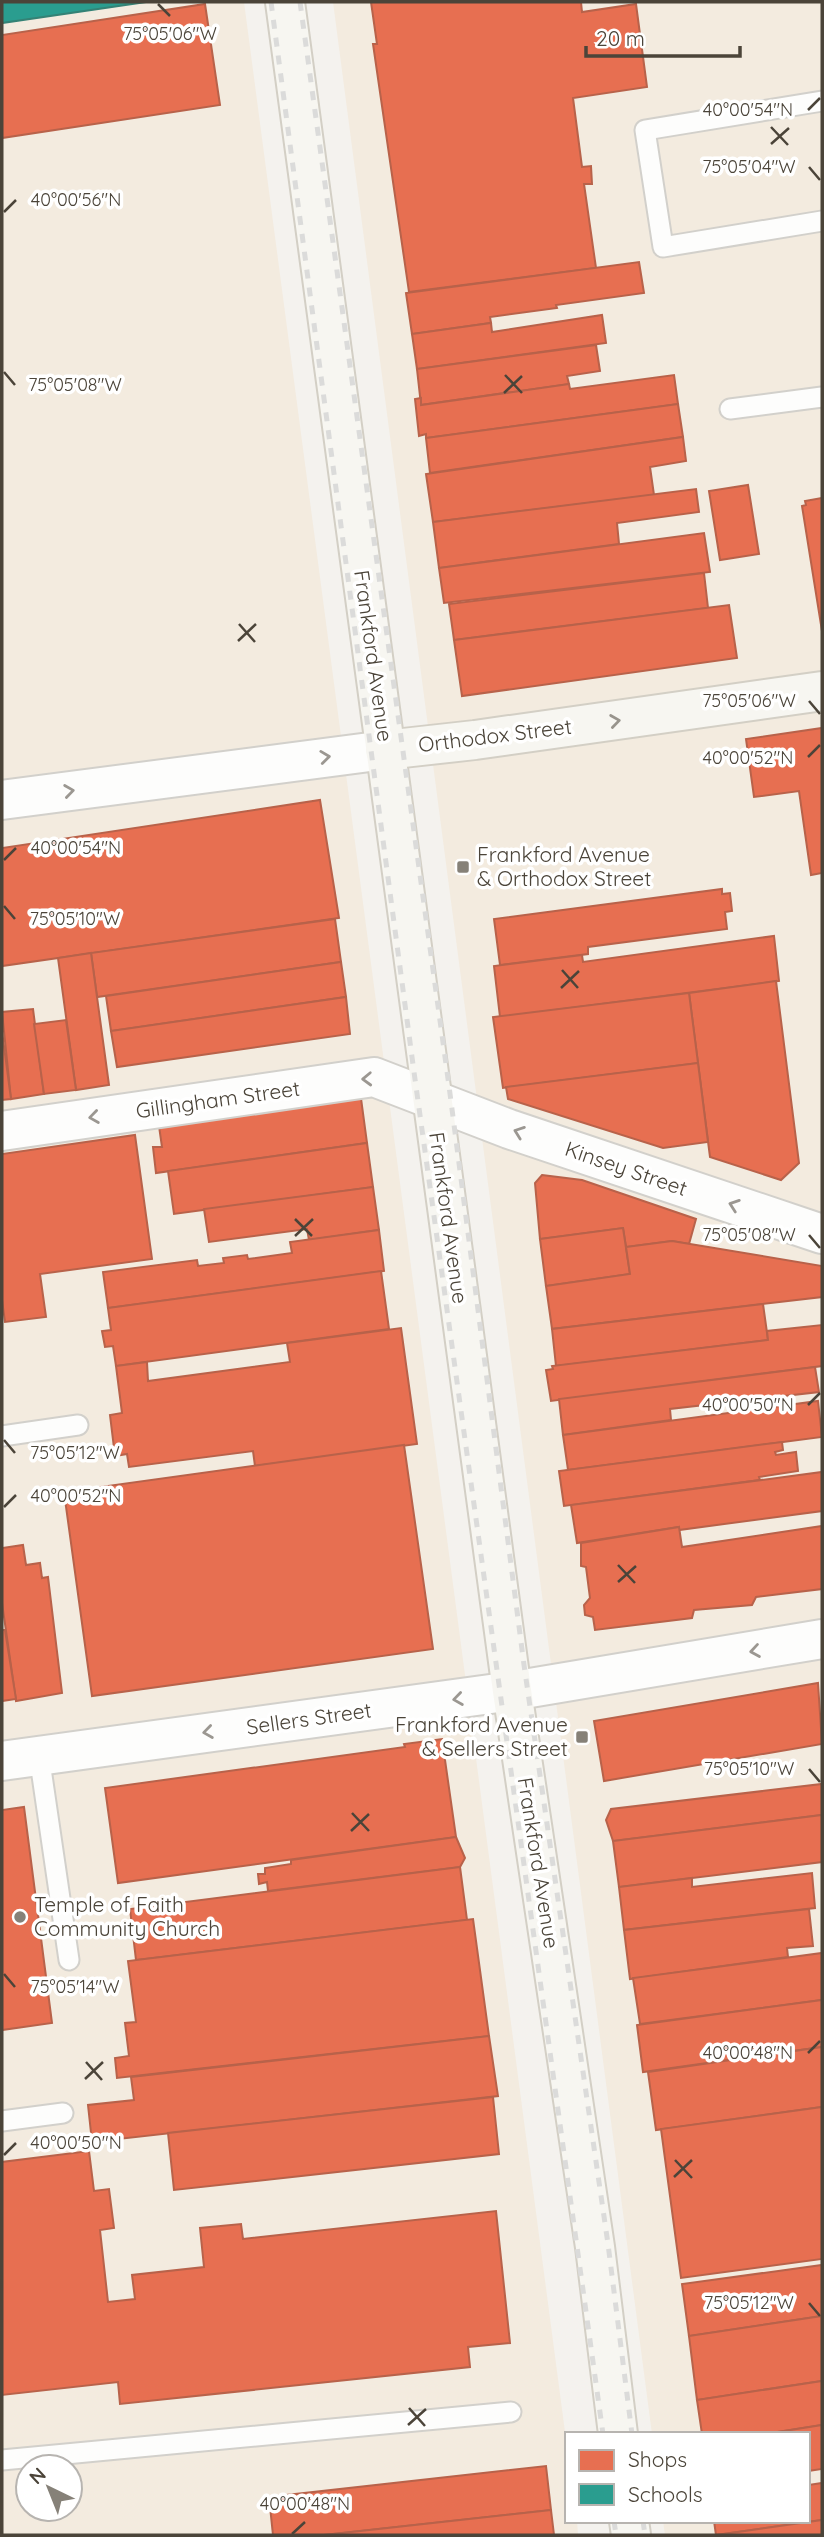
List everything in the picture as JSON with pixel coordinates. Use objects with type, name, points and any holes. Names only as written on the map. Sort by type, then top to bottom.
[{"type":"main road","name":"Frankford Avenue","points":[[285,2],[512,1691],[595,2247],[618,2432]]},
{"type":"main road","name":"Orthodox Street","points":[[385,750],[488,739],[822,691]]},
{"type":"street","name":"Orthodox Street","points":[[2,800],[385,750]]},
{"type":"street","name":"Gillingham Street","points":[[2,1131],[374,1077],[432,1098]]},
{"type":"street","name":"Kinsey Street","points":[[432,1098],[509,1129],[822,1234]]},
{"type":"street","name":"Sellers Street","points":[[2,1761],[512,1691],[822,1639]]},
{"type":"lane","points":[[822,101],[645,130],[663,247],[822,221]]},
{"type":"lane","points":[[730,409],[822,397]]},
{"type":"lane","points":[[2,1436],[78,1425]]},
{"type":"lane","points":[[39,1755],[69,1959]]},
{"type":"lane","points":[[2,2121],[64,2113]]},
{"type":"lane","points":[[2,2460],[511,2412]]},
{"type":"shaded area","points":[[2,2],[244,2],[565,2432],[565,2523],[577,2523],[578,2535],[2,2535]]},
{"type":"shaded area","points":[[333,2],[822,2],[822,2535],[665,2535],[663,2523],[810,2523],[810,2432],[652,2432]]},
{"type":"building: Shops","points":[[371,2],[581,2],[582,12],[636,4],[647,87],[573,98],[582,167],[591,166],[592,184],[584,184],[596,268],[409,292],[373,44],[377,44]]},
{"type":"building: Shops","points":[[205,4],[220,105],[2,138],[2,35]]},
{"type":"building: Shops","points":[[639,262],[644,293],[556,305],[557,308],[490,317],[491,323],[412,334],[406,293]]},
{"type":"building: Shops","points":[[602,315],[606,343],[417,369],[412,334],[491,323],[492,332]]},
{"type":"building: Shops","points":[[596,345],[600,371],[567,376],[569,384],[421,405],[417,369]]},
{"type":"building: Shops","points":[[674,375],[678,404],[426,438],[426,434],[419,436],[415,399],[421,398],[421,405],[569,384],[570,389]]},
{"type":"building: Shops","points":[[678,404],[683,437],[430,473],[426,438]]},
{"type":"building: Shops","points":[[683,437],[686,461],[650,467],[654,495],[433,522],[426,474]]},
{"type":"building: Shops","points":[[748,485],[759,554],[720,560],[709,491]]},
{"type":"building: Shops","points":[[696,489],[699,512],[617,523],[619,544],[439,568],[433,522]]},
{"type":"building: Shops","points":[[822,498],[822,631],[802,506],[806,505],[805,501]]},
{"type":"building: Shops","points":[[704,533],[710,572],[444,603],[439,568]]},
{"type":"building: Shops","points":[[704,573],[708,608],[454,640],[449,604]]},
{"type":"building: Shops","points":[[729,605],[737,658],[462,696],[454,640]]},
{"type":"building: Shops","points":[[822,728],[822,873],[811,875],[799,791],[754,797],[746,739]]},
{"type":"building: Shops","points":[[320,800],[339,918],[2,966],[2,848]]},
{"type":"building: Shops","points":[[722,889],[722,894],[730,893],[732,911],[725,912],[727,929],[588,947],[588,954],[500,965],[494,919]]},
{"type":"building: Shops","points":[[335,919],[341,962],[97,997],[91,953]]},
{"type":"building: Shops","points":[[774,936],[779,981],[500,1017],[494,966],[582,955],[583,962]]},
{"type":"building: Shops","points":[[91,953],[109,1085],[76,1090],[58,958]]},
{"type":"building: Shops","points":[[341,962],[346,997],[111,1031],[106,996]]},
{"type":"building: Shops","points":[[776,981],[799,1163],[781,1180],[710,1157],[689,993]]},
{"type":"building: Shops","points":[[689,993],[698,1063],[503,1088],[493,1017]]},
{"type":"building: Shops","points":[[346,997],[350,1034],[117,1067],[111,1031]]},
{"type":"building: Shops","points":[[33,1009],[44,1094],[11,1099],[2,1012]]},
{"type":"building: Shops","points":[[66,1020],[76,1090],[44,1094],[34,1024]]},
{"type":"building: Shops","points":[[2,1031],[11,1099],[2,1100]]},
{"type":"building: Shops","points":[[698,1063],[708,1142],[663,1148],[508,1099],[506,1087]]},
{"type":"building: Shops","points":[[360,1091],[367,1143],[156,1173],[153,1147],[162,1147],[158,1119]]},
{"type":"building: Shops","points":[[135,1135],[152,1259],[40,1274],[46,1317],[5,1322],[2,1300],[2,1154]]},
{"type":"building: Shops","points":[[367,1143],[373,1187],[174,1214],[168,1171]]},
{"type":"building: Shops","points":[[542,1175],[582,1180],[696,1219],[689,1244],[672,1241],[626,1247],[623,1228],[540,1239],[535,1183]]},
{"type":"building: Shops","points":[[373,1187],[379,1230],[309,1240],[307,1229],[209,1242],[204,1209]]},
{"type":"building: Shops","points":[[623,1228],[630,1274],[546,1286],[540,1239]]},
{"type":"building: Shops","points":[[379,1230],[384,1271],[108,1308],[103,1272],[197,1260],[198,1266],[224,1263],[223,1258],[247,1255],[248,1259],[292,1253],[290,1242]]},
{"type":"building: Shops","points":[[672,1241],[822,1266],[822,1297],[552,1329],[546,1286],[630,1274],[626,1247]]},
{"type":"building: Shops","points":[[381,1271],[389,1329],[116,1366],[113,1346],[105,1347],[102,1331],[111,1330],[108,1308]]},
{"type":"building: Shops","points":[[763,1304],[768,1340],[556,1366],[552,1329]]},
{"type":"building: Shops","points":[[822,1325],[822,1366],[551,1401],[546,1370],[553,1369],[552,1366],[768,1340],[767,1331]]},
{"type":"building: Shops","points":[[401,1328],[417,1444],[255,1466],[253,1451],[129,1467],[127,1454],[115,1456],[110,1415],[122,1413],[116,1366],[147,1362],[148,1381],[290,1362],[287,1343]]},
{"type":"building: Shops","points":[[815,1367],[819,1392],[670,1409],[671,1420],[563,1435],[559,1399]]},
{"type":"building: Shops","points":[[818,1401],[822,1437],[568,1470],[563,1435]]},
{"type":"building: Shops","points":[[782,1442],[783,1450],[775,1452],[776,1455],[796,1452],[798,1471],[759,1477],[760,1480],[564,1506],[559,1471]]},
{"type":"building: Shops","points":[[404,1445],[433,1649],[92,1696],[64,1492]]},
{"type":"building: Shops","points":[[822,1472],[822,1511],[679,1530],[679,1527],[577,1543],[571,1505]]},
{"type":"building: Shops","points":[[822,1526],[822,1589],[756,1597],[752,1605],[694,1610],[692,1618],[595,1630],[593,1617],[585,1615],[584,1605],[590,1598],[586,1567],[581,1566],[581,1543],[679,1527],[682,1547]]},
{"type":"building: Shops","points":[[23,1545],[26,1565],[40,1563],[42,1578],[48,1577],[62,1693],[16,1701],[2,1603],[2,1548]]},
{"type":"building: Shops","points":[[2,1630],[5,1630],[16,1699],[2,1701]]},
{"type":"building: Shops","points":[[818,1683],[822,1744],[604,1781],[594,1721]]},
{"type":"building: Shops","points":[[442,1739],[456,1837],[118,1883],[105,1788],[405,1747],[404,1744]]},
{"type":"building: Shops","points":[[822,1784],[822,1815],[613,1841],[606,1820],[611,1809]]},
{"type":"building: Shops","name":"Temple of Faith Community Church","points":[[24,1807],[52,2023],[2,2030],[2,1810]]},
{"type":"building: Shops","points":[[822,1815],[822,1862],[619,1887],[613,1841]]},
{"type":"building: Shops","points":[[456,1837],[465,1858],[460,1867],[268,1891],[267,1882],[259,1884],[258,1874],[265,1874],[265,1868],[291,1864],[291,1860]]},
{"type":"building: Shops","points":[[460,1867],[467,1920],[136,1960],[130,1909]]},
{"type":"building: Shops","points":[[812,1873],[815,1908],[624,1930],[619,1887],[692,1878],[692,1887]]},
{"type":"building: Shops","points":[[809,1909],[813,1946],[787,1948],[788,1957],[630,1979],[624,1930]]},
{"type":"building: Shops","points":[[473,1919],[489,2036],[117,2078],[115,2058],[129,2056],[125,2023],[136,2022],[128,1961]]},
{"type":"building: Shops","points":[[822,1953],[822,2000],[640,2024],[633,1978]]},
{"type":"building: Shops","points":[[822,2000],[822,2047],[643,2072],[637,2025]]},
{"type":"building: Shops","points":[[489,2036],[498,2096],[92,2142],[88,2105],[134,2100],[131,2077]]},
{"type":"building: Shops","points":[[822,2047],[822,2107],[656,2130],[648,2072]]},
{"type":"building: Shops","points":[[493,2097],[499,2154],[174,2190],[168,2133]]},
{"type":"building: Shops","points":[[822,2107],[822,2259],[681,2278],[661,2129]]},
{"type":"building: Shops","points":[[89,2151],[94,2191],[109,2189],[114,2228],[100,2230],[108,2302],[135,2299],[132,2275],[204,2267],[200,2228],[241,2224],[243,2239],[496,2211],[510,2343],[468,2347],[470,2367],[120,2404],[118,2382],[2,2395],[2,2162]]},
{"type":"building: Shops","points":[[822,2265],[822,2316],[689,2336],[682,2284]]},
{"type":"building: Shops","points":[[822,2316],[822,2381],[697,2400],[689,2336]]},
{"type":"building: Shops","points":[[822,2381],[822,2425],[778,2432],[702,2432],[697,2400]]},
{"type":"building: Shops","points":[[822,2425],[822,2469],[810,2471],[810,2432],[778,2432]]},
{"type":"building: Shops","points":[[546,2466],[551,2510],[324,2535],[273,2535],[269,2497]]},
{"type":"building: Shops","points":[[822,2483],[822,2520],[810,2522],[810,2485]]},
{"type":"building: Shops","points":[[551,2510],[554,2535],[324,2535]]},
{"type":"building: Shops","points":[[822,2520],[822,2535],[717,2535],[810,2523]]},
{"type":"building: Shops","points":[[714,2523],[801,2523],[716,2535]]},
{"type":"building: Schools","points":[[2,2],[146,2],[2,23]]},
{"type":"railway","points":[[271,2],[414,1072],[603,2432]]},
{"type":"railway","points":[[300,2],[449,1086],[524,1665],[608,2244],[632,2432]]},
{"type":"railway","points":[[614,2523],[616,2535]]},
{"type":"railway","points":[[643,2523],[645,2535]]},
{"type":"place","name":"Frankford Avenue & Orthodox Street","points":[[463,867]]},
{"type":"place","name":"Frankford Avenue & Sellers Street","points":[[582,1737]]},
{"type":"place","name":"Temple of Faith Community Church","points":[[20,1917]]}]
